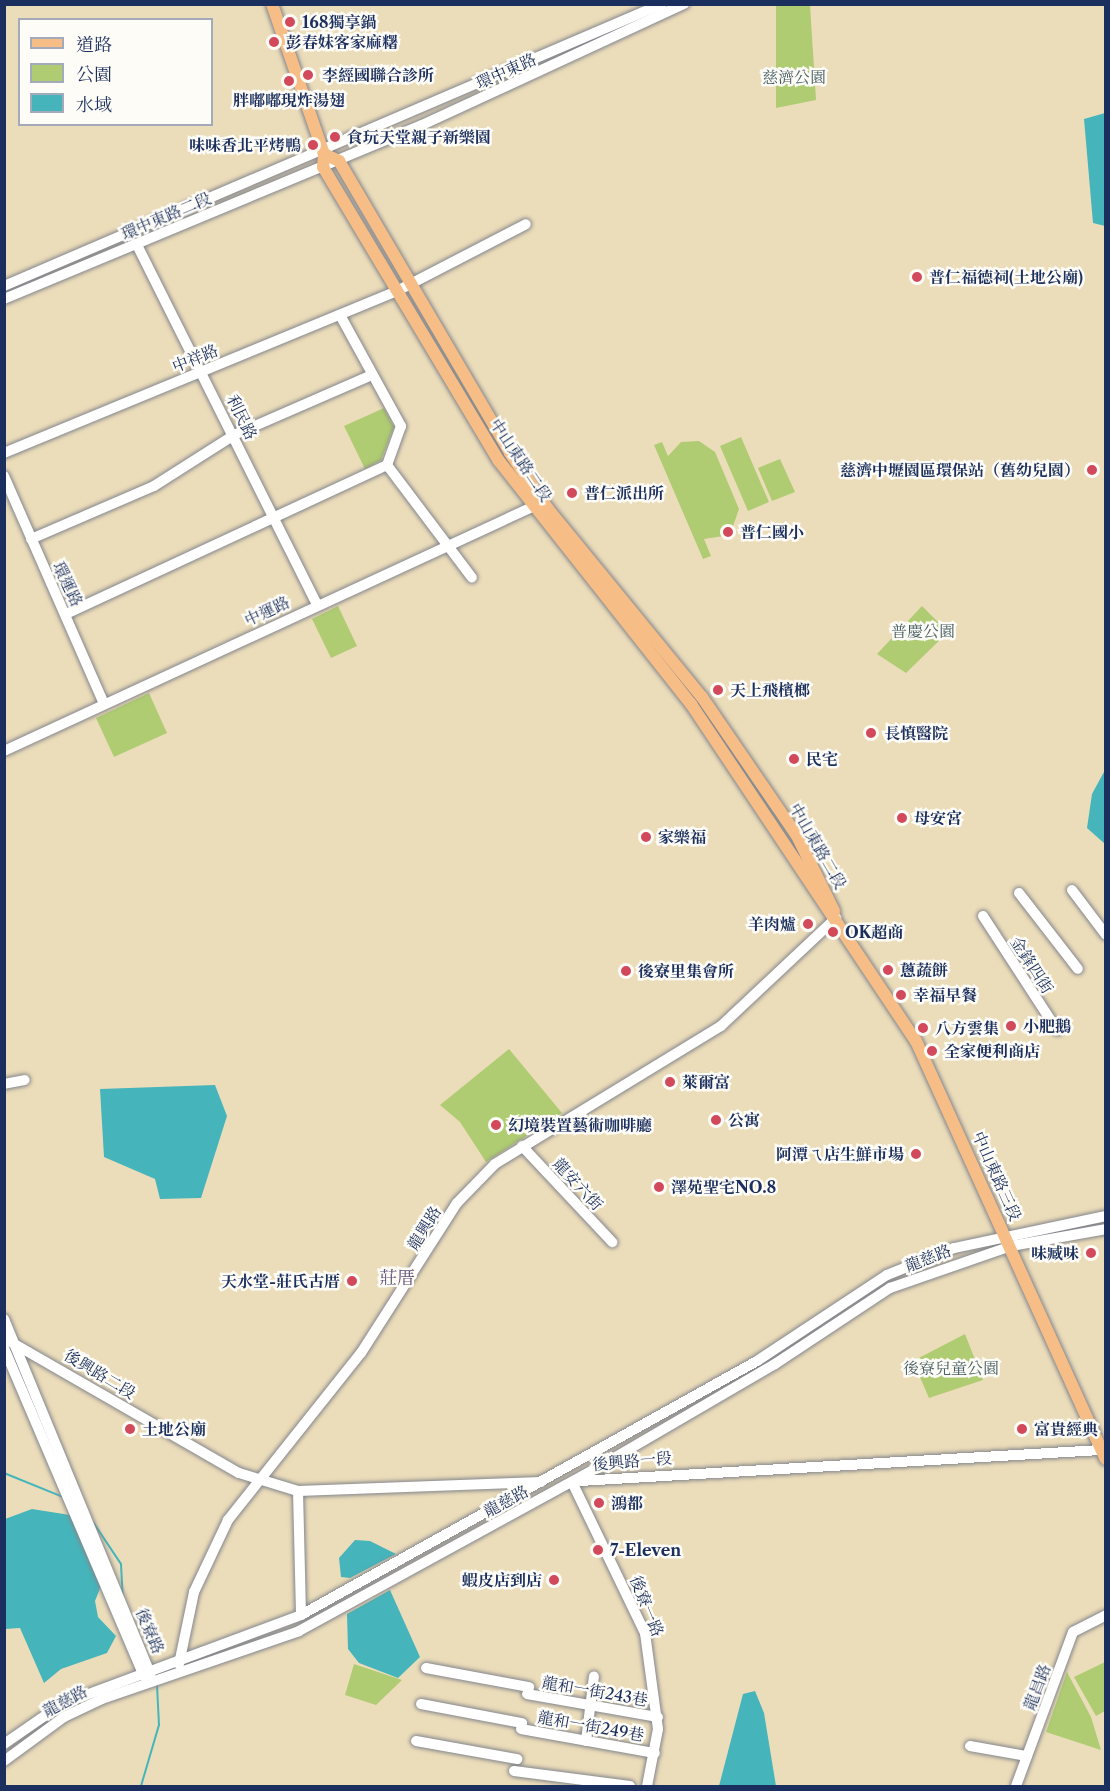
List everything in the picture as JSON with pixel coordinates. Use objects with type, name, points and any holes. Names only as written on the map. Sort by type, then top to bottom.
[{"type":"main road","points":[[273,4],[324,154],[323,167]]},
{"type":"main road","points":[[324,154],[339,160]]},
{"type":"main road","name":"中山東路二段","points":[[339,160],[410,284],[544,502],[702,697],[796,836],[826,886],[836,918]]},
{"type":"main road","name":"中山東路二段","points":[[323,167],[531,508],[691,705],[836,918]]},
{"type":"main road","name":"中山東路三段","points":[[836,918],[923,1055],[1009,1241],[1103,1455]]},
{"type":"street","name":"環中東路","points":[[324,154],[662,4]]},
{"type":"street","name":"環中東路","points":[[339,160],[684,4]]},
{"type":"street","name":"環中東路二段","points":[[4,286],[324,154]]},
{"type":"street","name":"環中東路二段","points":[[4,300],[339,160]]},
{"type":"street","name":"中祥路","points":[[4,453],[397,291],[526,225]]},
{"type":"street","name":"利民路","points":[[137,244],[203,372],[317,605]]},
{"type":"street","points":[[66,614],[387,465],[401,426],[340,315]]},
{"type":"street","points":[[31,539],[154,486],[234,435],[372,375]]},
{"type":"street","points":[[387,465],[472,578]]},
{"type":"street","name":"環運路","points":[[4,476],[104,704]]},
{"type":"street","name":"中運路","points":[[4,751],[446,545],[544,502]]},
{"type":"street","points":[[1072,890],[1106,935]]},
{"type":"street","points":[[1018,893],[1078,969]]},
{"type":"street","name":"金鋒四街","points":[[983,916],[1057,1030]]},
{"type":"street","name":"龍興路","points":[[178,1660],[208,1560],[228,1520],[361,1353],[458,1203],[495,1164],[722,1026],[836,918]]},
{"type":"street","points":[[4,1084],[25,1080]]},
{"type":"street","name":"龍安六街","points":[[522,1146],[612,1242]]},
{"type":"street","points":[[1009,1241],[1106,1216]]},
{"type":"street","points":[[1009,1241],[1106,1229]]},
{"type":"street","name":"龍慈路","points":[[4,1744],[62,1704],[145,1670],[301,1615],[547,1482],[757,1361],[886,1275],[944,1252],[1009,1241]]},
{"type":"street","name":"龍慈路","points":[[4,1761],[64,1717],[151,1683],[299,1631],[572,1482],[890,1288],[1009,1241]]},
{"type":"street","points":[[848,1299],[855,1311]]},
{"type":"street","name":"後寮路","points":[[4,1319],[7,1342],[151,1683]]},
{"type":"street","name":"後興路二段","points":[[7,1342],[178,1438]]},
{"type":"street","name":"後興路一段","points":[[178,1438],[260,1480],[298,1491],[572,1482],[1103,1455]]},
{"type":"street","name":"後寮一路","points":[[572,1482],[645,1633],[658,1717],[655,1753],[647,1786]]},
{"type":"street","points":[[298,1491],[301,1615]]},
{"type":"street","name":"龍昌路","points":[[1016,1786],[1073,1632],[1106,1615]]},
{"type":"street","points":[[178,1660],[182,1673]]},
{"type":"street","name":"龍和一街243巷","points":[[426,1668],[588,1705],[658,1717]]},
{"type":"street","points":[[586,1741],[588,1705],[594,1676]]},
{"type":"street","name":"龍和一街249巷","points":[[421,1704],[586,1741],[655,1753]]},
{"type":"street","points":[[416,1741],[516,1765],[630,1786]]},
{"type":"street","points":[[970,1746],[1027,1756]]},
{"type":"green space","name":"慈濟公園","points":[[776,5],[810,5],[816,100],[776,108]]},
{"type":"green space","points":[[384,408],[394,427],[381,460],[365,469],[344,426]]},
{"type":"green space","points":[[741,437],[769,502],[748,511],[720,446]]},
{"type":"green space","points":[[699,441],[715,452],[739,509],[730,535],[704,539],[711,556],[703,559],[654,445],[662,442],[668,456],[681,442]]},
{"type":"green space","points":[[780,459],[795,492],[772,501],[758,468]]},
{"type":"green space","points":[[338,606],[357,646],[331,658],[312,619]]},
{"type":"green space","name":"普慶公園","points":[[922,606],[948,632],[906,673],[877,654]]},
{"type":"green space","points":[[149,693],[167,733],[114,757],[96,718]]},
{"type":"green space","points":[[509,1049],[562,1113],[486,1162],[460,1122],[440,1105]]},
{"type":"green space","name":"後寮兒童公園","points":[[965,1334],[983,1380],[929,1398],[913,1361]]},
{"type":"green space","points":[[1105,1662],[1105,1711],[1096,1716],[1074,1677]]},
{"type":"green space","points":[[354,1664],[402,1680],[376,1705],[345,1695]]},
{"type":"green space","points":[[1067,1672],[1091,1717],[1101,1750],[1046,1732]]},
{"type":"water","points":[[1106,113],[1105,226],[1093,223],[1084,119]]},
{"type":"water","points":[[1105,770],[1105,844],[1087,828],[1092,794]]},
{"type":"water","points":[[215,1085],[227,1116],[201,1198],[160,1199],[155,1179],[104,1157],[100,1089]]},
{"type":"water","points":[[32,1509],[70,1515],[101,1586],[95,1601],[98,1617],[116,1636],[107,1653],[61,1669],[44,1683],[20,1628],[5,1629],[5,1519]]},
{"type":"water","points":[[355,1540],[370,1541],[396,1554],[350,1578],[341,1577],[339,1558]]},
{"type":"water","points":[[390,1590],[420,1657],[398,1678],[359,1663],[348,1649],[347,1614]]},
{"type":"water","points":[[755,1691],[764,1713],[776,1786],[719,1786],[743,1694]]},
{"type":"waterway","points":[[4,1455],[4,1460]]},
{"type":"waterway","points":[[4,1473],[63,1497]]},
{"type":"waterway","points":[[93,1522],[121,1564],[123,1597]]},
{"type":"waterway","points":[[141,1786],[159,1725],[157,1685]]},
{"type":"place","name":"168獨享鍋","points":[[290,22]]},
{"type":"place","name":"彭春妹客家麻糬","points":[[274,42]]},
{"type":"place","name":"李經國聯合診所","points":[[308,75]]},
{"type":"place","name":"胖嘟嘟現炸湯翅","points":[[289,81]]},
{"type":"place","name":"食玩天堂親子新樂園","points":[[335,137]]},
{"type":"place","name":"味味香北平烤鴨","points":[[313,145]]},
{"type":"place","name":"普仁福德祠(土地公廟)","points":[[917,277]]},
{"type":"place","name":"慈濟中壢園區環保站（舊幼兒園）","points":[[1092,470]]},
{"type":"place","name":"普仁派出所","points":[[572,493]]},
{"type":"place","name":"普仁國小","points":[[728,532]]},
{"type":"place","name":"天上飛檳榔","points":[[718,690]]},
{"type":"place","name":"長慎醫院","points":[[871,733]]},
{"type":"place","name":"民宅","points":[[794,759]]},
{"type":"place","name":"母安宮","points":[[902,818]]},
{"type":"place","name":"家樂福","points":[[646,837]]},
{"type":"place","name":"羊肉爐","points":[[808,924]]},
{"type":"place","name":"OK超商","points":[[833,932]]},
{"type":"place","name":"蔥蔬餅","points":[[888,970]]},
{"type":"place","name":"後寮里集會所","points":[[626,971]]},
{"type":"place","name":"幸福早餐","points":[[901,995]]},
{"type":"place","name":"小肥鵝","points":[[1011,1026]]},
{"type":"place","name":"八方雲集","points":[[923,1028]]},
{"type":"place","name":"全家便利商店","points":[[932,1051]]},
{"type":"place","name":"萊爾富","points":[[670,1082]]},
{"type":"place","name":"公寓","points":[[716,1120]]},
{"type":"place","name":"幻境裝置藝術咖啡廳","points":[[496,1125]]},
{"type":"place","name":"阿潭ㄟ店生鮮市場","points":[[916,1154]]},
{"type":"place","name":"澤苑聖宅NO.8","points":[[659,1187]]},
{"type":"place","name":"味臧味","points":[[1091,1253]]},
{"type":"place","name":"天水堂-莊氏古厝","points":[[352,1281]]},
{"type":"place","name":"土地公廟","points":[[130,1429]]},
{"type":"place","name":"富貴經典","points":[[1022,1429]]},
{"type":"place","name":"鴻都","points":[[599,1503]]},
{"type":"place","name":"7-Eleven","points":[[598,1550]]},
{"type":"place","name":"蝦皮店到店","points":[[554,1580]]},
{"type":"district","name":"莊厝","points":[[397,1278]]}]
